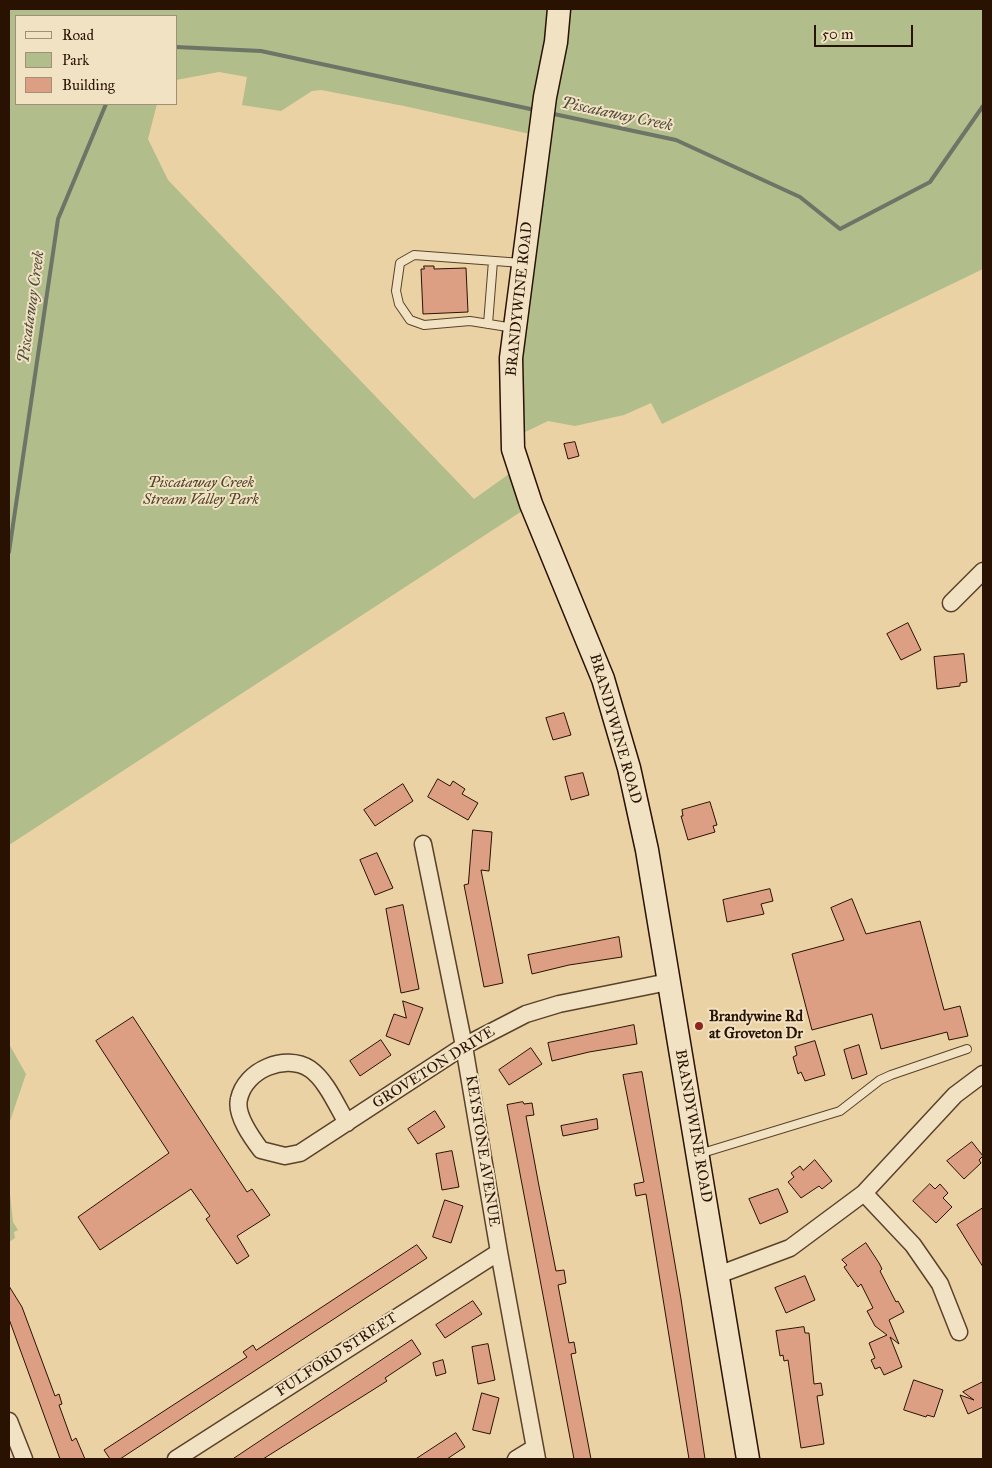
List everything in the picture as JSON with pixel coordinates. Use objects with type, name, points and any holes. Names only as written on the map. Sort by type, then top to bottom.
[{"type":"main road","name":"BRANDYWINE ROAD","points":[[559,9],[556,42],[545,97],[511,358],[513,449],[531,504],[604,679],[629,768],[647,850],[748,1459]]},
{"type":"street","points":[[951,603],[983,571]]},
{"type":"street","name":"KEYSTONE AVENUE","points":[[423,844],[464,1046],[536,1454]]},
{"type":"street","name":"GROVETON DRIVE","points":[[347,1123],[328,1090],[310,1069],[289,1062],[265,1068],[246,1081],[238,1100],[244,1125],[261,1150],[286,1156],[300,1153],[347,1123],[464,1046],[526,1014],[559,1004],[668,982]]},
{"type":"street","points":[[718,1275],[790,1248],[864,1193],[955,1095],[983,1074]]},
{"type":"street","points":[[864,1193],[913,1245],[940,1284],[959,1332]]},
{"type":"street","name":"FULFORD STREET","points":[[176,1459],[499,1252]]},
{"type":"street","points":[[9,1421],[24,1459]]},
{"type":"street","points":[[516,1459],[536,1454]]},
{"type":"lane","points":[[516,329],[470,321],[424,324],[410,320],[399,304],[396,291],[400,263],[414,255],[524,263]]},
{"type":"lane","points":[[488,324],[493,261]]},
{"type":"lane","points":[[697,1155],[840,1111],[886,1078],[967,1049]]},
{"type":"green space","name":"Piscataway Creek Stream Valley Park","points":[[9,9],[983,9],[983,269],[662,424],[651,403],[624,415],[575,426],[548,421],[519,435],[515,387],[548,138],[404,106],[321,90],[312,91],[281,111],[242,105],[247,77],[219,72],[178,80],[178,15],[15,15],[15,105],[157,105],[148,139],[168,180],[474,499],[509,474],[522,511],[9,845]]},
{"type":"green space","points":[[9,1044],[26,1074],[9,1124]]},
{"type":"green space","points":[[9,1184],[13,1222],[18,1230],[14,1232],[15,1238],[9,1242]]},
{"type":"building","points":[[424,266],[434,266],[434,269],[466,268],[468,312],[423,314],[421,269],[424,269]]},
{"type":"building","points":[[575,442],[579,456],[568,459],[564,444]]},
{"type":"building","points":[[908,623],[921,650],[901,660],[887,634]]},
{"type":"building","points":[[964,654],[967,682],[960,683],[960,686],[937,689],[934,657]]},
{"type":"building","points":[[564,713],[571,735],[553,740],[546,718]]},
{"type":"building","points":[[583,773],[589,795],[571,800],[565,777]]},
{"type":"building","points":[[438,779],[450,786],[453,781],[465,789],[462,794],[478,803],[468,820],[428,797]]},
{"type":"building","points":[[403,784],[413,801],[375,826],[364,810]]},
{"type":"building","points":[[710,802],[717,825],[713,826],[715,832],[688,840],[681,816],[683,816],[682,810]]},
{"type":"building","points":[[473,830],[492,832],[489,871],[481,870],[503,983],[484,987],[464,885],[468,884]]},
{"type":"building","points":[[377,853],[393,888],[375,895],[360,860]]},
{"type":"building","points":[[770,889],[773,901],[761,904],[764,914],[727,922],[723,900]]},
{"type":"building","points":[[852,899],[866,934],[920,921],[944,1010],[960,1006],[968,1036],[949,1040],[947,1032],[881,1049],[872,1014],[812,1030],[792,954],[844,940],[831,908]]},
{"type":"building","points":[[403,905],[419,989],[401,993],[386,909]]},
{"type":"building","points":[[619,937],[622,957],[569,965],[532,974],[528,955]]},
{"type":"building","points":[[403,1001],[423,1008],[409,1045],[386,1036],[394,1014],[406,1018]]},
{"type":"building","points":[[133,1017],[247,1192],[252,1189],[270,1215],[237,1236],[249,1256],[237,1264],[206,1219],[210,1216],[191,1189],[100,1250],[78,1217],[169,1153],[96,1041]]},
{"type":"building","points":[[634,1025],[637,1044],[589,1052],[552,1061],[548,1043]]},
{"type":"building","points":[[381,1040],[391,1055],[360,1076],[350,1061]]},
{"type":"building","points":[[815,1041],[825,1075],[805,1081],[801,1072],[798,1074],[793,1057],[797,1055],[795,1047]]},
{"type":"building","points":[[859,1045],[867,1074],[852,1079],[844,1050]]},
{"type":"building","points":[[531,1048],[542,1064],[509,1085],[499,1070]]},
{"type":"building","points":[[642,1072],[681,1299],[705,1459],[689,1459],[646,1194],[636,1196],[634,1184],[644,1182],[623,1075]]},
{"type":"building","points":[[523,1102],[524,1104],[532,1103],[534,1115],[526,1116],[539,1186],[556,1271],[564,1270],[566,1283],[558,1285],[569,1343],[574,1342],[576,1353],[571,1354],[591,1459],[574,1459],[507,1105]]},
{"type":"building","points":[[435,1111],[445,1127],[418,1144],[408,1129]]},
{"type":"building","points":[[597,1119],[598,1129],[563,1136],[561,1126]]},
{"type":"building","points":[[972,1142],[983,1156],[979,1160],[981,1163],[964,1179],[947,1161]]},
{"type":"building","points":[[452,1151],[459,1187],[442,1190],[436,1154]]},
{"type":"building","points":[[815,1160],[832,1181],[822,1189],[819,1186],[801,1198],[788,1182],[794,1177],[791,1173],[800,1166],[803,1170]]},
{"type":"building","points":[[930,1184],[935,1189],[940,1184],[948,1193],[943,1198],[952,1207],[936,1223],[913,1201]]},
{"type":"building","points":[[778,1189],[788,1212],[760,1224],[749,1199]]},
{"type":"building","points":[[445,1200],[463,1206],[451,1243],[433,1237]]},
{"type":"building","points":[[983,1208],[983,1267],[957,1225]]},
{"type":"building","points":[[866,1243],[879,1263],[882,1269],[880,1271],[896,1302],[898,1301],[904,1312],[889,1320],[899,1344],[890,1337],[902,1367],[884,1375],[880,1367],[875,1369],[871,1360],[875,1358],[869,1343],[887,1335],[875,1326],[867,1311],[873,1308],[861,1284],[858,1287],[844,1267],[847,1265],[842,1260]]},
{"type":"building","points":[[417,1245],[427,1258],[120,1459],[110,1459],[104,1450],[247,1357],[243,1352],[253,1345],[256,1350]]},
{"type":"building","points":[[805,1276],[815,1300],[786,1313],[775,1288]]},
{"type":"building","points":[[9,1286],[22,1307],[55,1396],[59,1394],[62,1404],[59,1405],[72,1441],[76,1438],[85,1459],[60,1459],[9,1319]]},
{"type":"building","points":[[473,1301],[482,1314],[445,1338],[436,1325]]},
{"type":"building","points":[[804,1327],[805,1333],[809,1333],[814,1384],[821,1383],[823,1395],[817,1396],[824,1444],[801,1448],[788,1360],[784,1361],[783,1355],[780,1356],[776,1331]]},
{"type":"building","points":[[412,1340],[421,1354],[385,1378],[387,1381],[263,1459],[233,1459]]},
{"type":"building","points":[[488,1344],[495,1380],[478,1384],[472,1347]]},
{"type":"building","points":[[443,1360],[446,1373],[436,1376],[433,1363]]},
{"type":"building","points":[[914,1380],[943,1390],[934,1417],[927,1415],[926,1417],[904,1410]]},
{"type":"building","points":[[983,1382],[983,1407],[968,1414],[960,1395],[974,1400],[963,1392]]},
{"type":"building","points":[[482,1393],[499,1398],[490,1434],[473,1430]]},
{"type":"building","points":[[456,1433],[465,1447],[447,1459],[416,1459]]},
{"type":"waterway","name":"Piscataway Creek","points":[[178,47],[261,51],[535,110]]},
{"type":"waterway","name":"Piscataway Creek","points":[[9,552],[58,219],[106,105]]},
{"type":"waterway","name":"Piscataway Creek","points":[[549,113],[676,140],[800,197],[840,229],[930,182],[983,106]]},
{"type":"place","name":"Brandywine Rd at Groveton Dr","points":[[699,1026]]}]
